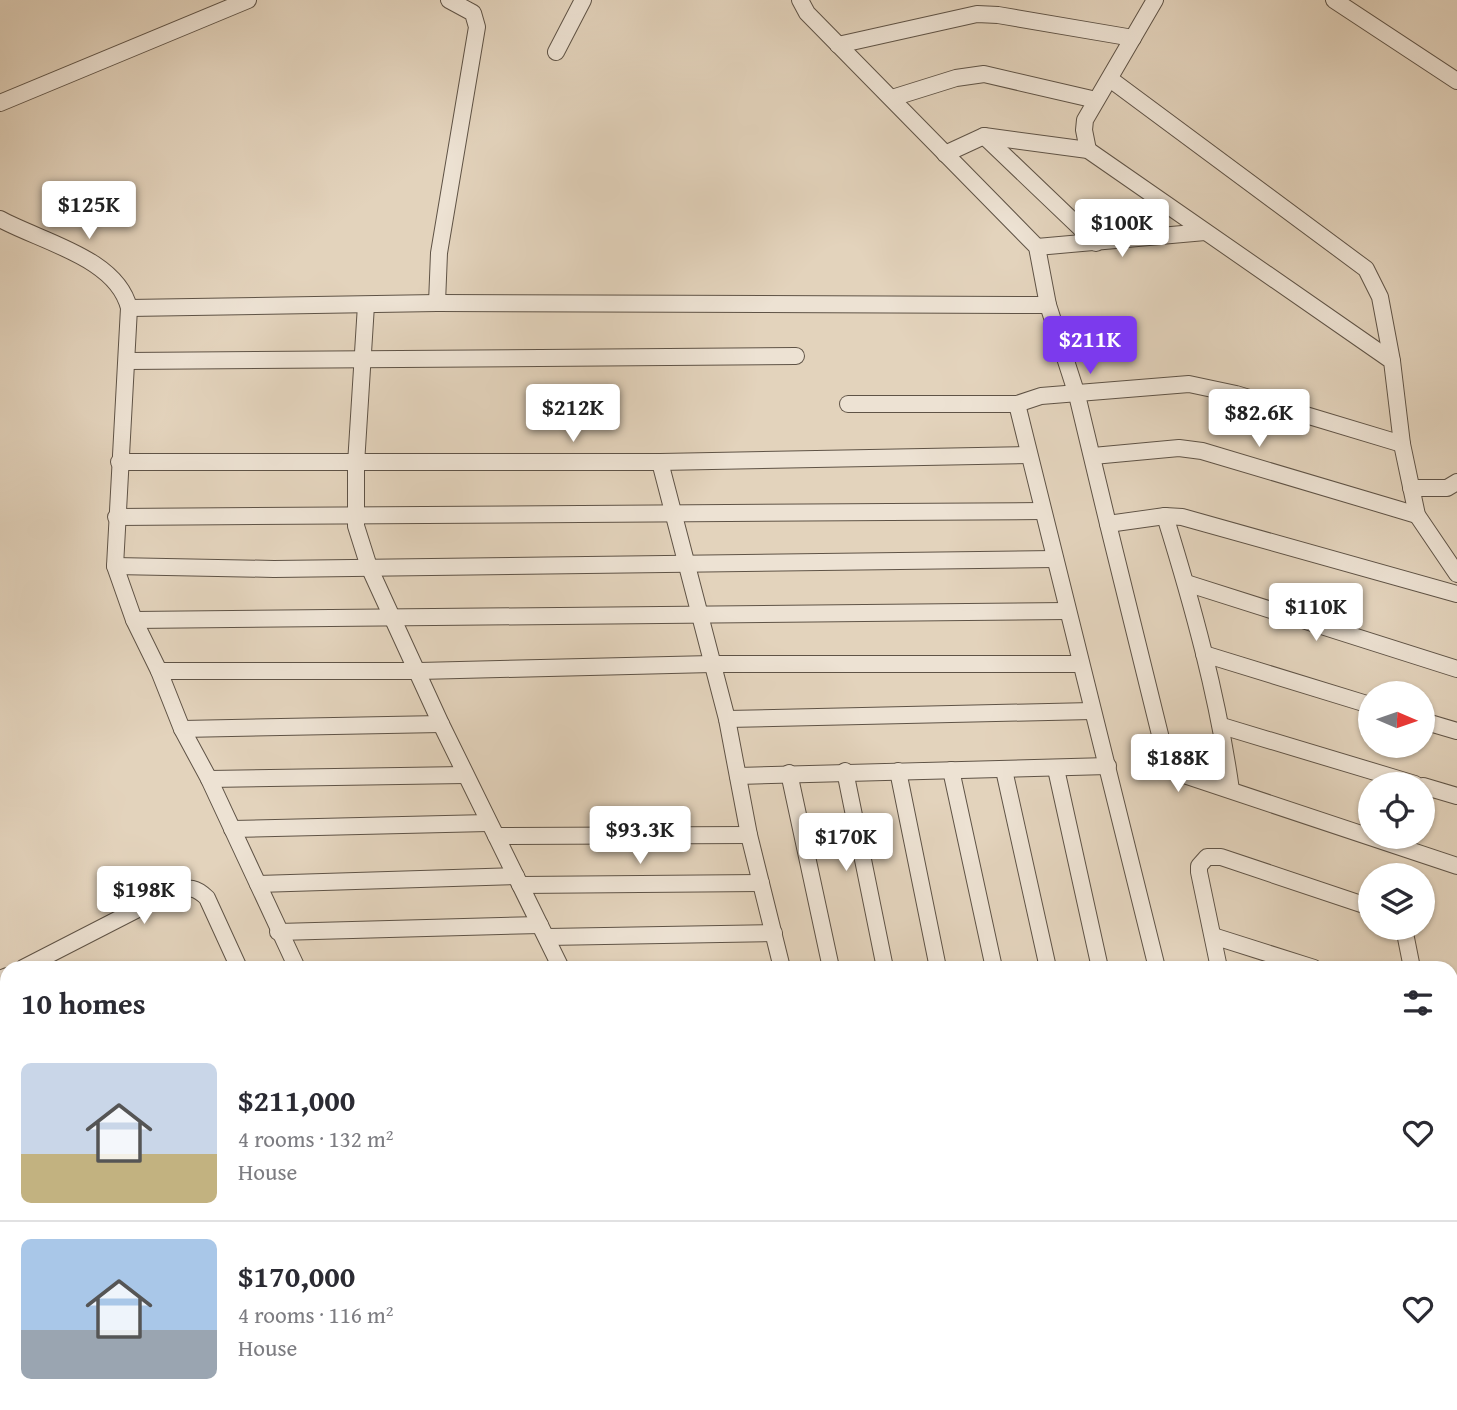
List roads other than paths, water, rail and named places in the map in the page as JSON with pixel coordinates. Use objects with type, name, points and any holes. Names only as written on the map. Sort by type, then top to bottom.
[{"type":"street","points":[[0,103],[248,0]]},
{"type":"street","points":[[437,303],[439,253],[477,27],[474,13],[449,0]]},
{"type":"street","points":[[556,52],[583,0]]},
{"type":"street","points":[[800,0],[807,13],[1037,247],[1048,305],[1093,456],[1167,763],[1180,776],[1231,790],[1457,866]]},
{"type":"street","points":[[1088,150],[1084,130],[1096,100],[1155,0]]},
{"type":"street","points":[[1334,0],[1457,81]]},
{"type":"street","points":[[838,45],[977,14],[998,15],[1133,38]]},
{"type":"street","points":[[891,98],[956,78],[984,74],[1096,100]]},
{"type":"street","points":[[1110,79],[1366,269],[1380,297],[1392,361],[1402,444],[1417,515],[1457,574]]},
{"type":"street","points":[[945,154],[984,136],[1088,150],[1392,361]]},
{"type":"street","points":[[984,136],[1096,243]]},
{"type":"street","points":[[0,219],[103,268],[125,291],[130,308],[115,566],[134,620],[159,671],[182,729],[209,779],[293,961]]},
{"type":"street","points":[[1037,247],[1205,232]]},
{"type":"street","points":[[130,308],[437,303],[1048,305]]},
{"type":"street","points":[[366,305],[354,514],[369,567],[395,618],[465,775],[558,961]]},
{"type":"street","points":[[127,361],[796,356]]},
{"type":"street","points":[[848,404],[1017,404],[1041,396],[1189,384],[1236,394],[1402,444]]},
{"type":"street","points":[[1017,404],[1155,961]]},
{"type":"street","points":[[1093,456],[1179,448],[1202,451],[1417,515]]},
{"type":"street","points":[[119,462],[660,462],[1028,455]]},
{"type":"street","points":[[660,462],[727,719],[749,835],[780,961]]},
{"type":"street","points":[[1411,488],[1447,488],[1457,482]]},
{"type":"street","points":[[116,517],[1043,511]]},
{"type":"street","points":[[1108,524],[1165,516],[1195,520],[1457,594]]},
{"type":"street","points":[[1165,516],[1186,583],[1222,726],[1231,790]]},
{"type":"street","points":[[115,566],[274,569],[1055,559]]},
{"type":"street","points":[[1186,583],[1457,669]]},
{"type":"street","points":[[134,620],[1067,611]]},
{"type":"street","points":[[1203,654],[1358,701]]},
{"type":"street","points":[[159,671],[419,671],[712,664],[1080,664]]},
{"type":"street","points":[[727,719],[1092,711]]},
{"type":"street","points":[[182,729],[442,724]]},
{"type":"street","points":[[1435,725],[1457,731]]},
{"type":"street","points":[[1222,726],[1375,772]]},
{"type":"street","points":[[738,776],[845,771],[1108,766]]},
{"type":"street","points":[[1056,768],[1098,961]]},
{"type":"street","points":[[951,770],[992,961]]},
{"type":"street","points":[[1004,770],[1046,961]]},
{"type":"street","points":[[845,771],[884,961]]},
{"type":"street","points":[[898,771],[937,961]]},
{"type":"street","points":[[789,773],[829,961]]},
{"type":"street","points":[[209,779],[465,775]]},
{"type":"street","points":[[1435,790],[1457,796]]},
{"type":"street","points":[[232,829],[749,835]]},
{"type":"street","points":[[1218,961],[1199,872],[1199,866],[1207,857],[1221,857],[1358,903]]},
{"type":"street","points":[[258,884],[518,881],[761,883]]},
{"type":"street","points":[[37,961],[175,890],[188,887],[198,890],[207,898],[236,961]]},
{"type":"street","points":[[278,932],[774,933]]},
{"type":"street","points":[[1213,936],[1292,961]]},
{"type":"street","points":[[1406,940],[1411,961]]}]
